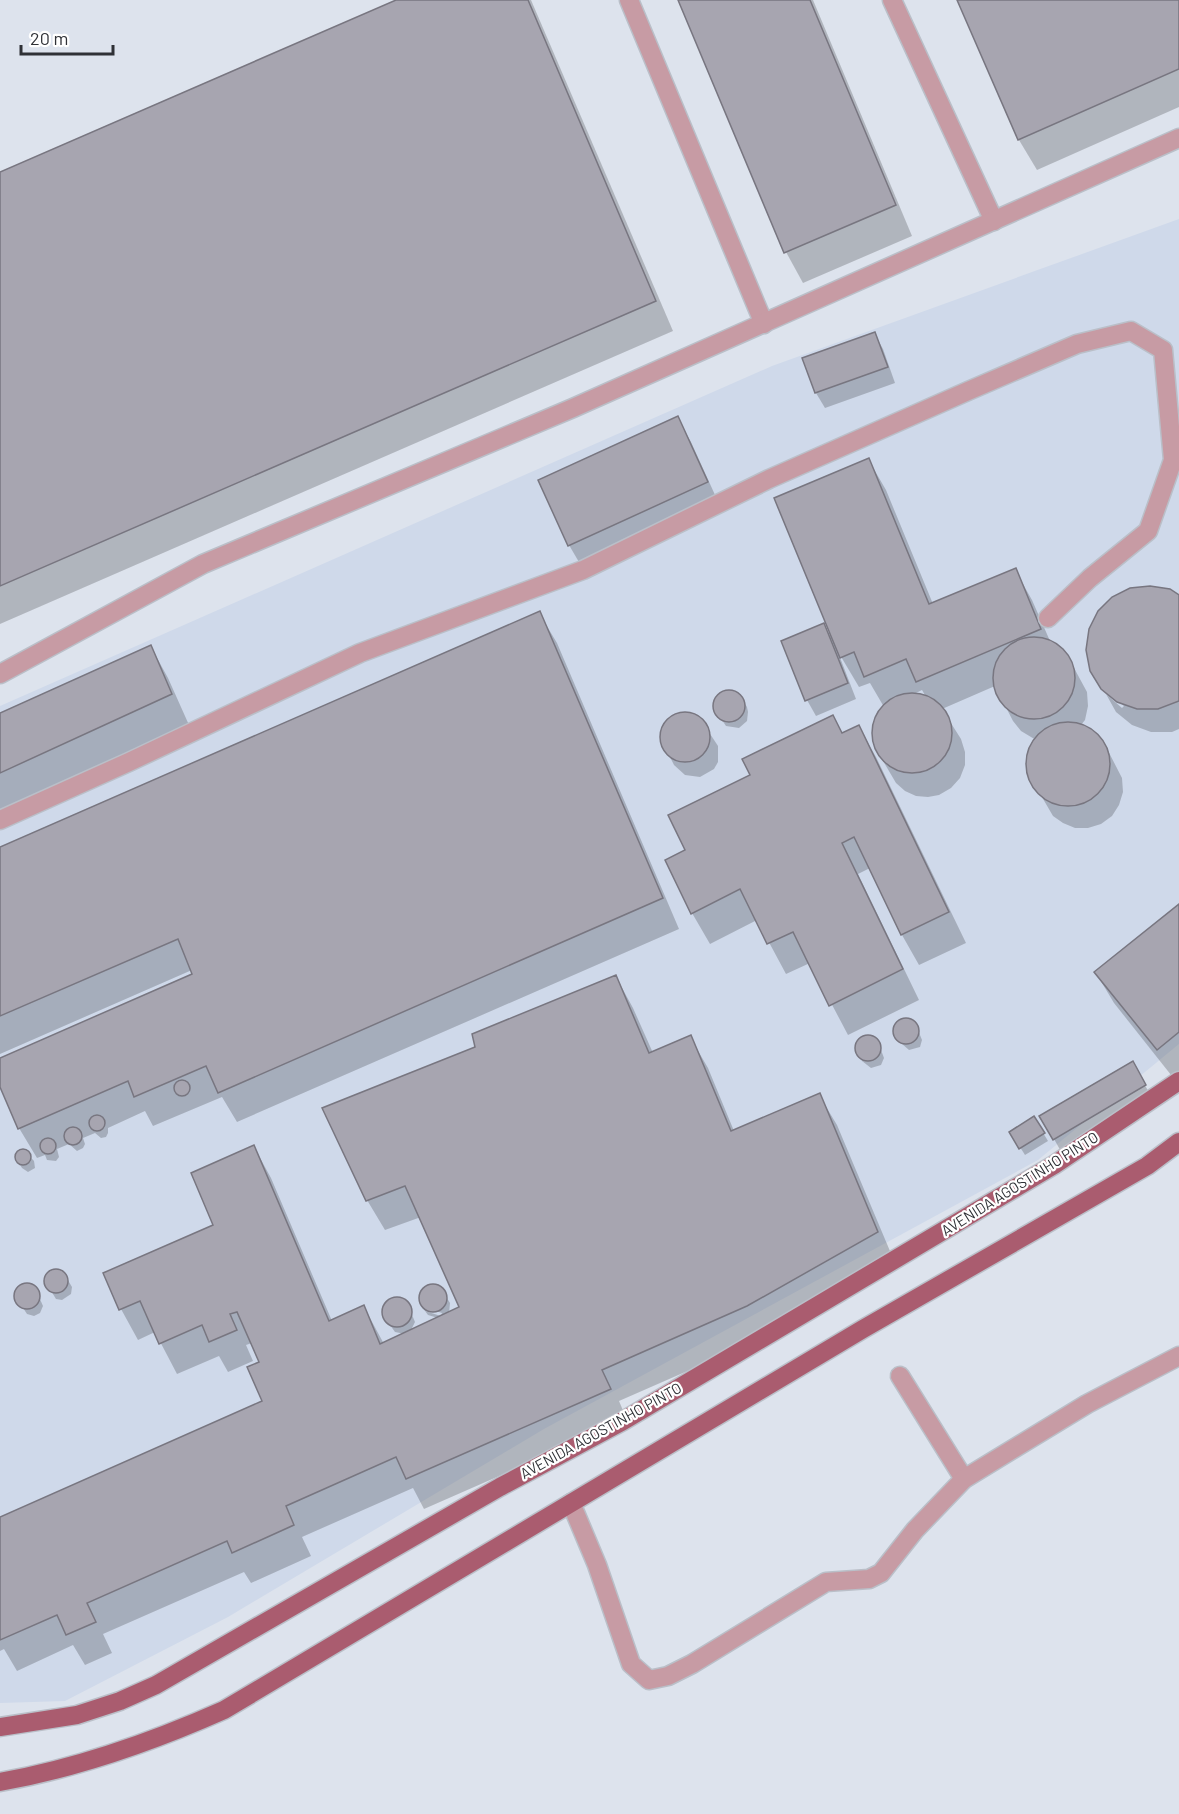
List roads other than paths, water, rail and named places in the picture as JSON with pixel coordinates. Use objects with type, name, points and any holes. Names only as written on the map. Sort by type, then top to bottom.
[{"type":"main road","name":"AVENIDA AGOSTINHO PINTO","points":[[0,1727],[77,1715],[120,1701],[156,1685],[490,1493],[633,1415],[1054,1165],[1179,1081]]},
{"type":"main road","points":[[0,1782],[87,1762],[176,1731],[224,1710],[863,1329],[1147,1166],[1179,1142]]},
{"type":"lane","points":[[629,0],[764,324]]},
{"type":"lane","points":[[892,0],[994,221]]},
{"type":"lane","points":[[0,674],[203,564],[551,417],[1179,138]]},
{"type":"lane","points":[[0,820],[360,653],[583,570],[769,479],[968,391],[1077,344],[1131,331],[1163,350],[1173,460],[1148,531],[1090,578],[1048,618]]},
{"type":"lane","points":[[571,1503],[597,1565],[631,1664],[649,1680],[668,1677],[826,1582],[869,1579],[881,1573],[915,1530],[964,1479],[1087,1404],[1179,1356]]},
{"type":"lane","points":[[900,1376],[964,1479]]}]
